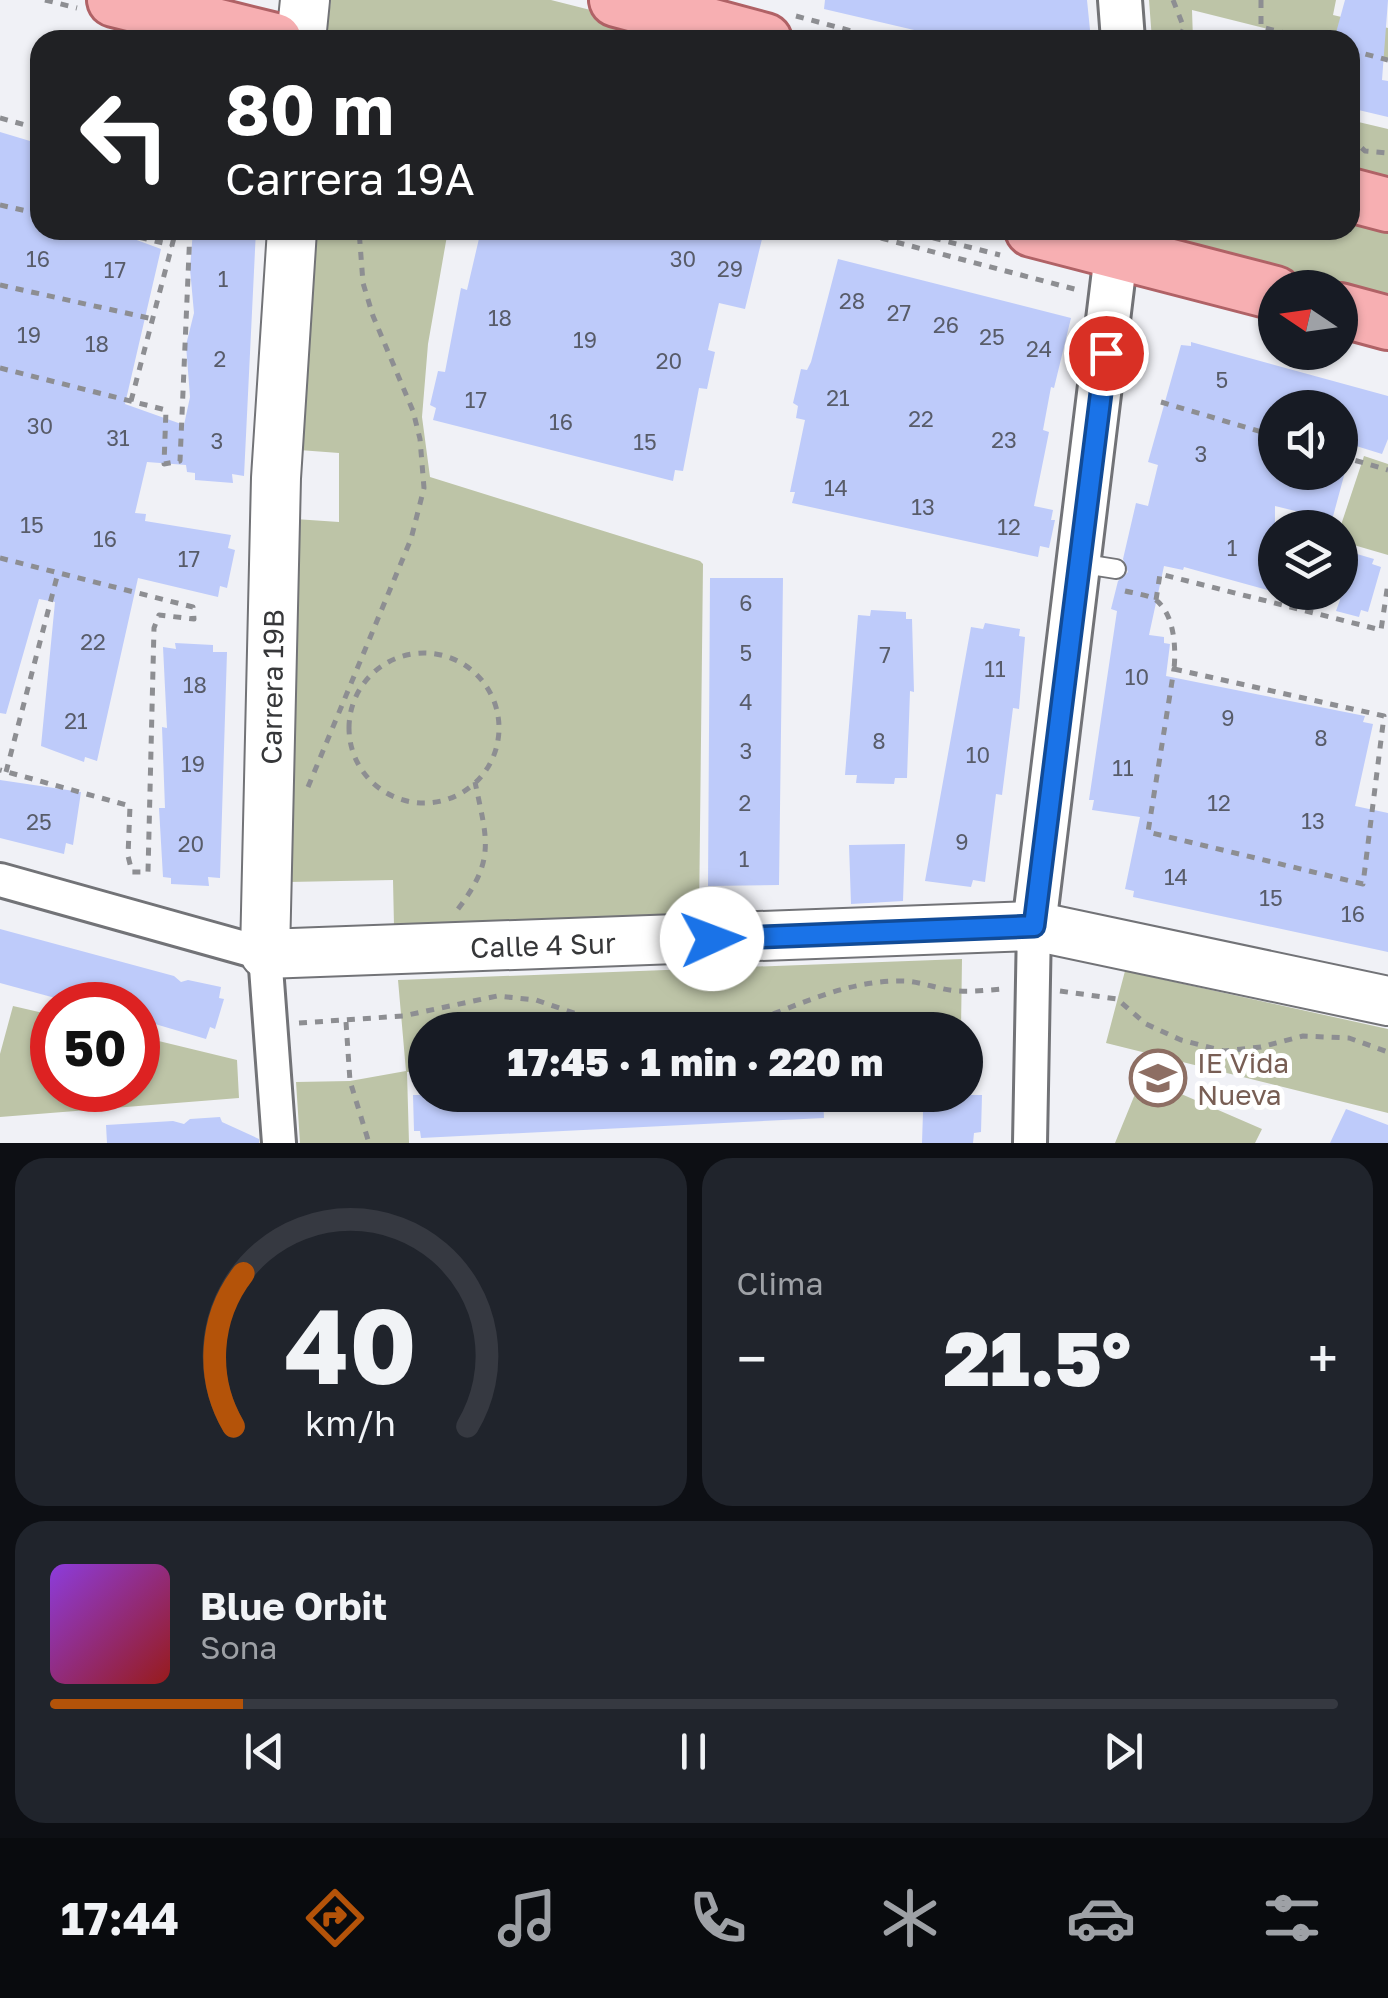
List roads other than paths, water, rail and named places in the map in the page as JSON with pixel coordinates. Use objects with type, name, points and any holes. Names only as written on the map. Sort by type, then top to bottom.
[{"type":"main road","points":[[114,0],[235,30]]},
{"type":"main road","points":[[302,30],[306,0]]},
{"type":"main road","points":[[616,0],[778,28]]},
{"type":"main road","points":[[1360,197],[1388,204]]},
{"type":"main road","name":"Carrera 19B","points":[[265,954],[276,478],[291,240]]},
{"type":"main road","points":[[1060,240],[1109,258],[1258,289]]},
{"type":"main road","points":[[1358,315],[1388,323]]},
{"type":"main road","name":"Calle 4 Sur","points":[[265,954],[1034,926],[1388,1000]]},
{"type":"street","points":[[1120,0],[1122,30]]},
{"type":"street","points":[[1030,1143],[1034,926],[1102,573],[1109,258]]},
{"type":"street","name":"Calle 4 Sur","points":[[0,880],[265,954]]},
{"type":"street","name":"Carrera 19B","points":[[265,954],[279,1143]]},
{"type":"place","name":"IE Vida Nueva","points":[[1158,1078]]}]
